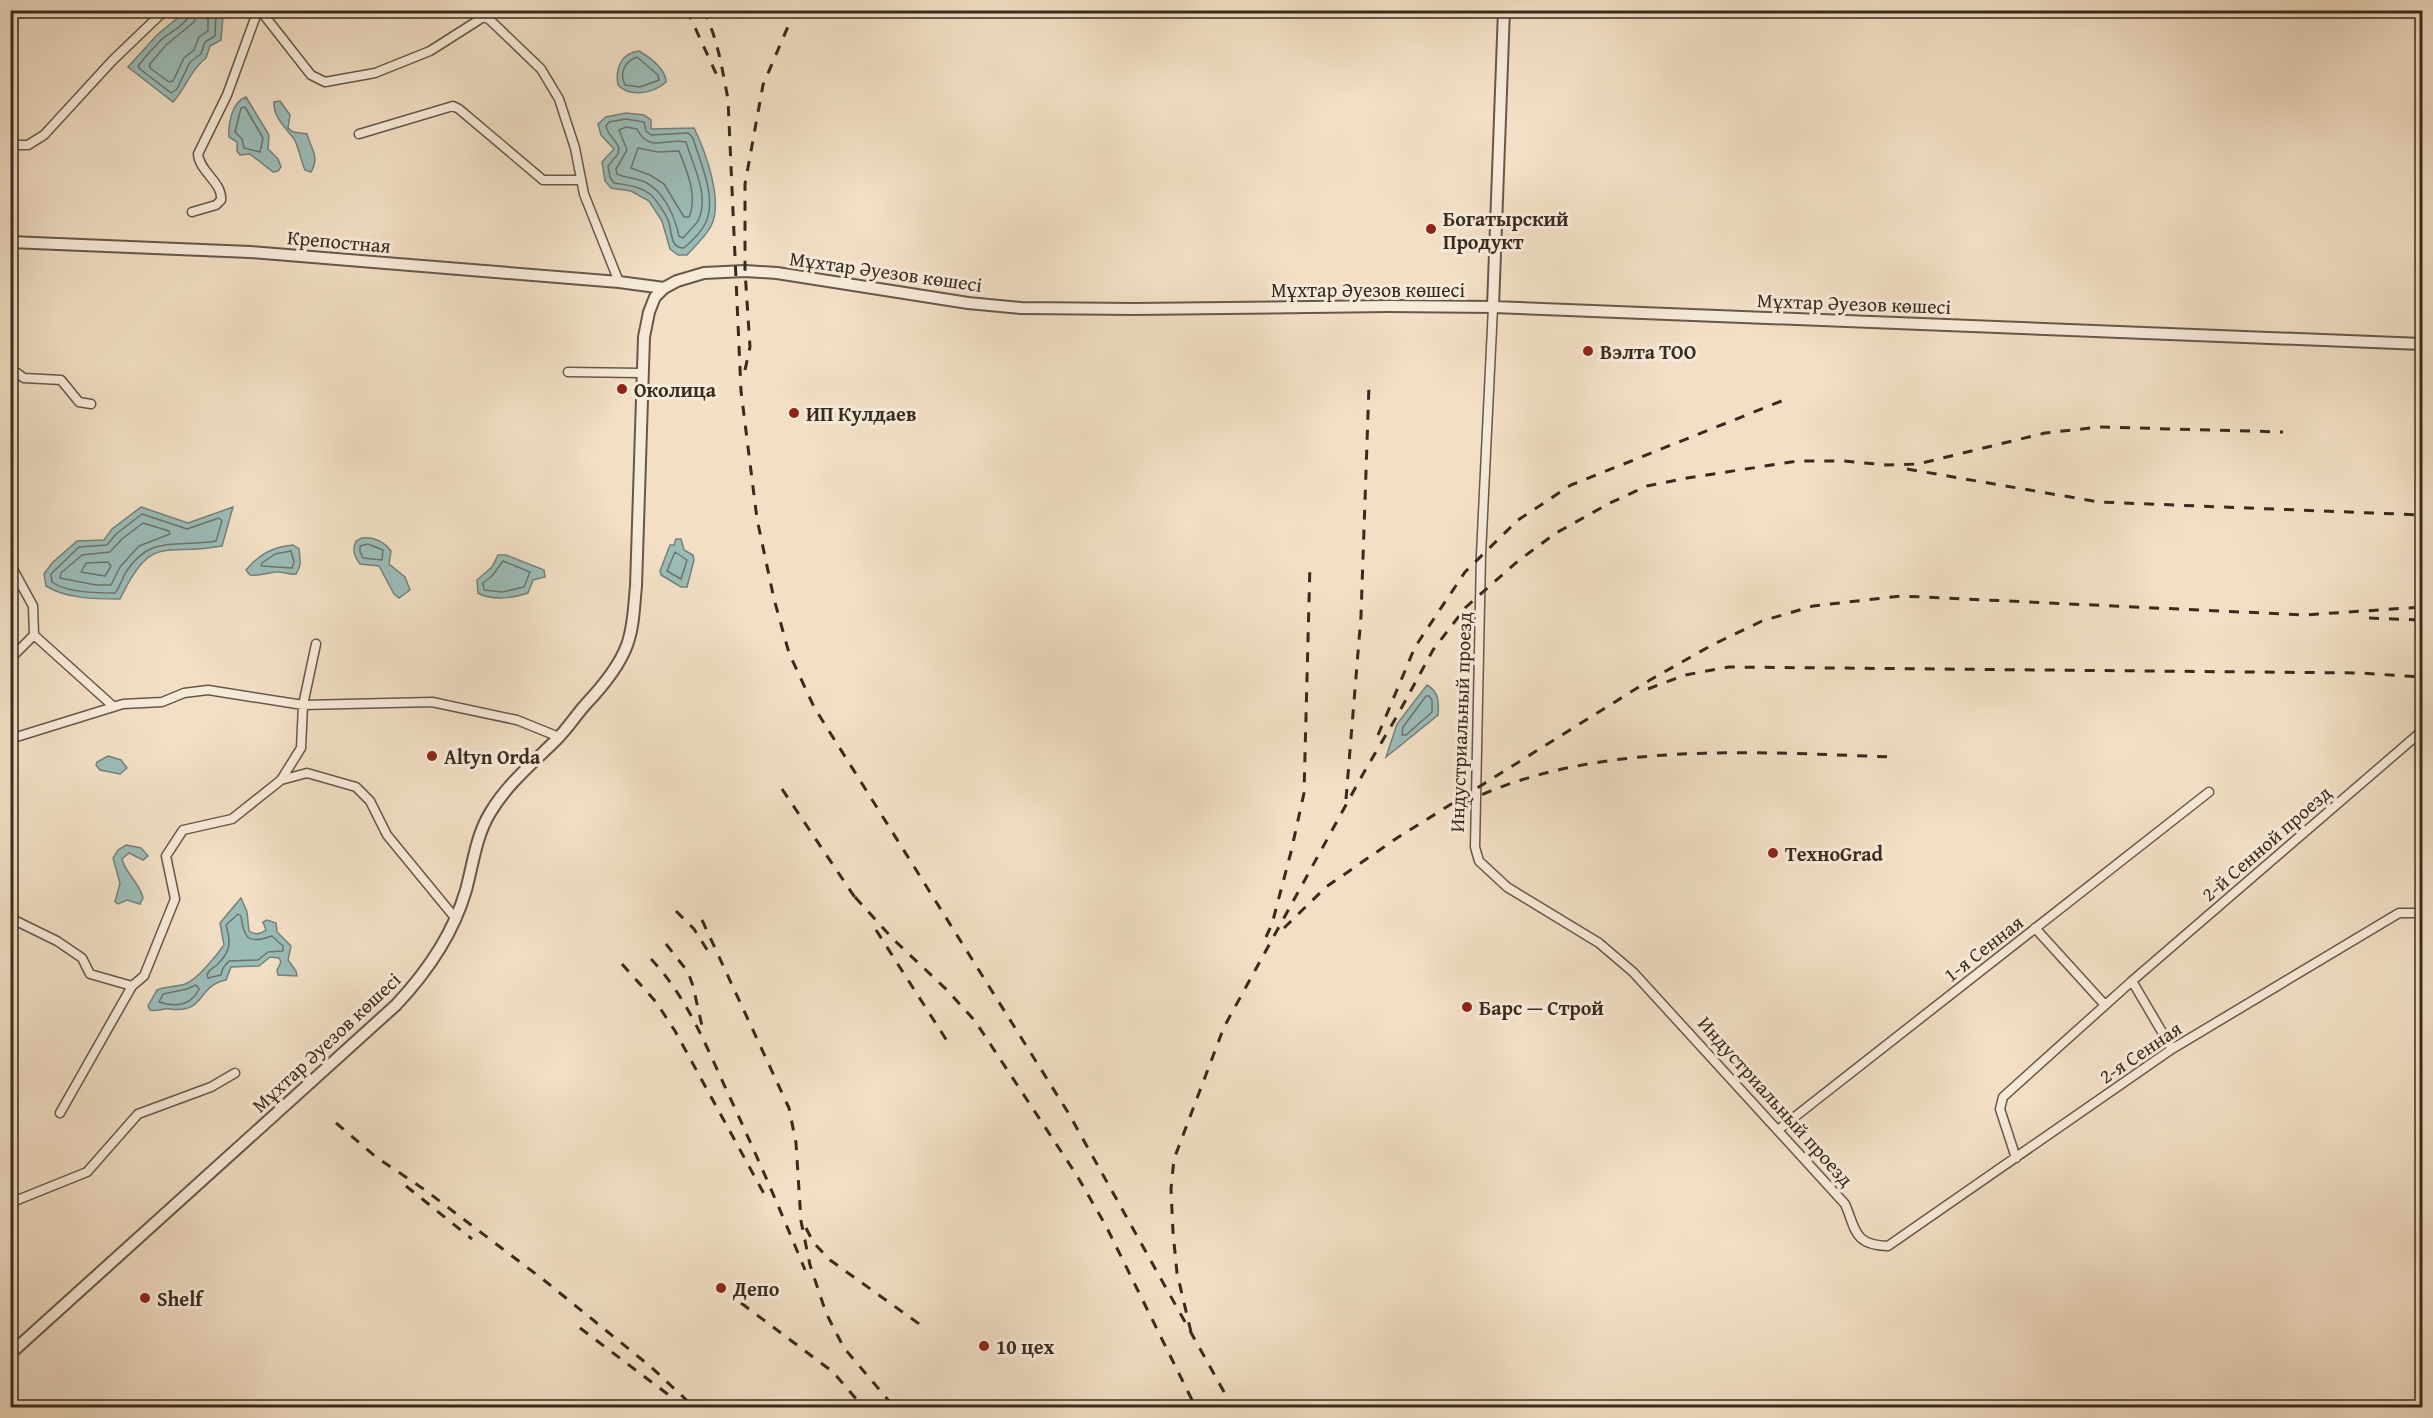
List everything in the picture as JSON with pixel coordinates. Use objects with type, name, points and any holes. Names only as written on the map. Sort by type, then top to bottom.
[{"type":"street","points":[[10,146],[28,145],[44,135],[112,62],[165,10]]},
{"type":"street","points":[[259,10],[311,75],[325,82],[375,73],[430,51],[481,13],[542,69],[559,99],[575,148],[584,194],[619,282]]},
{"type":"street","points":[[192,212],[216,205],[221,200],[221,193],[200,163],[198,154],[227,95],[259,10]]},
{"type":"street","name":"Индустриальный проезд","points":[[1504,10],[1481,555],[1474,798],[1474,836],[1477,856],[1483,866],[1507,887],[1599,942],[1619,958],[1845,1204],[1855,1233],[1860,1239],[1880,1246],[1888,1246]]},
{"type":"street","points":[[359,134],[453,106],[543,180],[581,180]]},
{"type":"street","name":"Крепостная","points":[[10,242],[250,252],[619,282],[664,288]]},
{"type":"street","name":"Мұхтар Әуезов көшесі","points":[[10,1354],[396,1005],[427,971],[456,919],[466,891],[482,827],[490,813],[518,779],[559,737],[609,677],[622,656],[631,632],[636,586],[641,373],[644,337],[649,312],[655,297],[664,288],[677,281],[704,273],[745,271],[777,273],[968,303],[1022,308],[1493,307],[2422,344]]},
{"type":"street","points":[[10,368],[24,378],[61,380],[79,402],[91,404]]},
{"type":"street","points":[[568,372],[641,373]]},
{"type":"street","points":[[10,564],[33,606],[34,635],[114,706]]},
{"type":"street","points":[[10,659],[34,635]]},
{"type":"street","points":[[60,1113],[132,986],[144,976],[175,899],[166,856],[183,830],[232,819],[280,780],[301,748],[303,705],[316,644]]},
{"type":"street","points":[[10,739],[114,706],[162,702],[184,693],[208,690],[303,705],[432,702],[517,720],[559,737]]},
{"type":"street","name":"2-й Сенной проезд","points":[[2016,1158],[2000,1109],[2001,1101],[2007,1092],[2422,731]]},
{"type":"street","points":[[280,780],[307,773],[356,788],[370,801],[387,835],[456,919]]},
{"type":"street","name":"1-я Сенная","points":[[1778,1130],[2209,792]]},
{"type":"street","name":"2-я Сенная","points":[[1888,1246],[2172,1049],[2399,913],[2422,913]]},
{"type":"street","points":[[10,918],[57,941],[82,958],[90,974],[132,986]]},
{"type":"street","points":[[2035,928],[2105,1005]]},
{"type":"street","points":[[2132,981],[2172,1049]]},
{"type":"street","points":[[10,1203],[87,1172],[138,1114],[212,1087],[236,1073]]},
{"type":"water","points":[[187,10],[221,11],[223,15],[221,40],[210,46],[206,58],[196,68],[173,102],[128,67],[157,35]]},
{"type":"water","points":[[639,51],[660,68],[666,82],[649,91],[629,92],[618,85],[617,73],[624,58]]},
{"type":"water","points":[[246,97],[269,135],[268,149],[278,159],[281,167],[278,171],[273,172],[250,154],[240,155],[237,151],[237,142],[229,137],[229,126],[234,108]]},
{"type":"water","points":[[280,101],[290,115],[288,128],[293,132],[307,134],[315,157],[311,172],[305,170],[295,141],[276,113],[274,102]]},
{"type":"water","points":[[626,113],[644,115],[651,120],[651,129],[694,128],[712,176],[715,204],[711,226],[687,255],[678,255],[670,249],[662,221],[649,201],[631,191],[611,188],[605,181],[602,162],[614,149],[601,135],[598,124],[606,117]]},
{"type":"water","points":[[141,507],[188,523],[233,507],[222,546],[172,550],[151,556],[141,564],[120,599],[72,596],[46,586],[44,574],[52,563],[77,541],[104,540],[112,529]]},
{"type":"water","points":[[362,538],[375,539],[391,551],[389,564],[405,577],[410,590],[399,598],[394,594],[379,566],[360,564],[355,556],[354,547],[356,541]]},
{"type":"water","points":[[676,539],[681,539],[684,550],[693,555],[694,560],[687,587],[681,587],[661,575],[660,571],[670,545],[674,545]]},
{"type":"water","points":[[293,545],[299,549],[300,556],[300,565],[296,574],[279,572],[250,575],[246,570],[267,552]]},
{"type":"water","points":[[498,555],[506,555],[544,570],[545,577],[533,580],[528,593],[522,595],[496,598],[483,596],[478,593],[477,580],[492,567]]},
{"type":"water","points":[[1427,685],[1434,691],[1437,698],[1438,715],[1386,757],[1397,724]]},
{"type":"water","points":[[108,756],[121,760],[127,768],[120,774],[100,770],[96,765],[97,762]]},
{"type":"water","points":[[126,845],[141,848],[148,856],[143,860],[129,853],[122,859],[143,898],[140,904],[127,900],[118,904],[115,902],[120,883],[113,858],[118,850]]},
{"type":"water","points":[[241,898],[247,912],[249,931],[260,934],[266,930],[263,922],[267,920],[276,923],[277,932],[291,946],[288,960],[297,976],[278,975],[277,970],[281,962],[279,958],[270,957],[259,966],[231,967],[226,980],[216,983],[196,1004],[190,1007],[150,1010],[148,1006],[157,990],[190,982],[217,955],[224,945],[220,923]]},
{"type":"railway","points":[[687,10],[719,80]]},
{"type":"railway","points":[[703,10],[716,43],[728,99],[741,391],[757,519],[774,599],[789,653],[814,707],[1069,1114],[1233,1408]]},
{"type":"railway","points":[[745,370],[750,347],[745,271],[745,184],[763,85],[795,10]]},
{"type":"railway","points":[[1346,799],[1361,616],[1369,385]]},
{"type":"railway","points":[[1378,735],[1415,647],[1465,572],[1518,520],[1571,485],[1789,398]]},
{"type":"railway","points":[[1191,1332],[1177,1273],[1171,1189],[1174,1159],[1224,1027],[1433,650],[1466,607],[1518,561],[1556,533],[1610,503],[1647,486],[1687,478],[1798,461],[1918,464],[2045,433],[2100,427],[2283,432]]},
{"type":"railway","points":[[1907,469],[2099,502],[2422,515]]},
{"type":"railway","points":[[1266,937],[1272,924],[1304,793],[1310,563]]},
{"type":"railway","points":[[1284,928],[1326,887],[1397,838],[1650,680],[1712,645],[1762,621],[1813,606],[1901,596],[2305,615],[2422,607]]},
{"type":"railway","points":[[2369,618],[2422,620]]},
{"type":"railway","points":[[1648,689],[1685,675],[1729,667],[2359,673],[2422,677]]},
{"type":"railway","points":[[1464,803],[1513,783],[1565,769],[1618,759],[1673,754],[1729,753],[1891,757]]},
{"type":"railway","points":[[782,789],[860,905]]},
{"type":"railway","points":[[855,897],[893,939],[947,990],[975,1021],[1076,1174],[1106,1226],[1196,1408]]},
{"type":"railway","points":[[676,911],[694,929],[711,956]]},
{"type":"railway","points":[[702,920],[789,1108],[796,1143],[801,1221],[810,1265],[826,1313],[844,1348],[895,1408]]},
{"type":"railway","points":[[876,930],[949,1044]]},
{"type":"railway","points":[[666,944],[688,972],[702,1026]]},
{"type":"railway","points":[[651,959],[675,988],[702,1037],[805,1270]]},
{"type":"railway","points":[[622,964],[656,1002],[675,1031],[768,1201]]},
{"type":"railway","points":[[336,1123],[376,1157],[425,1190],[545,1281],[651,1367],[695,1408]]},
{"type":"railway","points":[[406,1186],[472,1239]]},
{"type":"railway","points":[[806,1228],[813,1242],[830,1260],[922,1326]]},
{"type":"railway","points":[[741,1303],[833,1372],[864,1408]]},
{"type":"railway","points":[[580,1328],[678,1402]]},
{"type":"place","name":"Богатырский Продукт","points":[[1431,229]]},
{"type":"place","name":"Вэлта ТОО","points":[[1588,351]]},
{"type":"place","name":"Околица","points":[[622,389]]},
{"type":"place","name":"ИП Кулдаев","points":[[794,413]]},
{"type":"place","name":"Altyn Orda","points":[[432,756]]},
{"type":"place","name":"ТехноGrad","points":[[1773,853]]},
{"type":"place","name":"Барс — Строй","points":[[1467,1007]]},
{"type":"place","name":"Депо","points":[[721,1288]]},
{"type":"place","name":"Shelf","points":[[145,1298]]},
{"type":"place","name":"10 цех","points":[[984,1346]]}]
